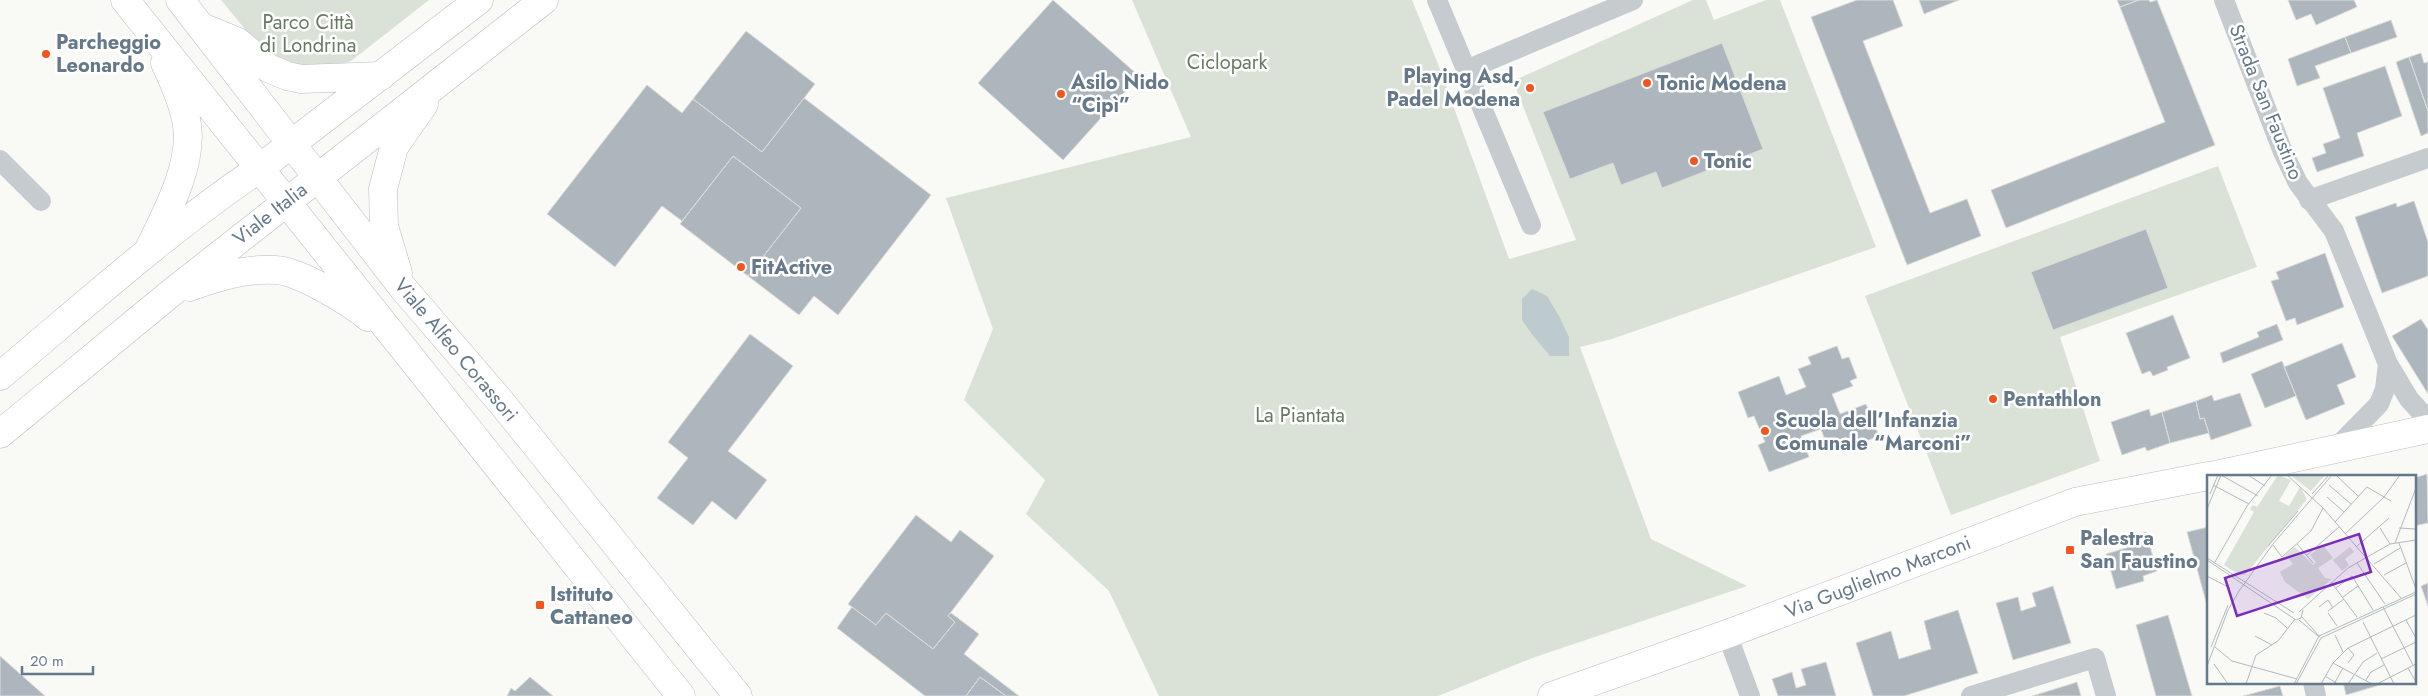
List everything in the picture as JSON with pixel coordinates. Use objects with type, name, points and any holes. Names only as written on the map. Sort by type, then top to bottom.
[{"type":"street","name":"Viale Alfeo Corassori","points":[[125,0],[681,696]]},
{"type":"street","name":"Viale Alfeo Corassori","points":[[180,0],[204,28],[403,288],[501,402],[738,696]]},
{"type":"street","points":[[0,376],[146,255],[235,185],[292,144],[479,0]]},
{"type":"street","name":"Viale Italia","points":[[0,434],[171,293],[544,0]]},
{"type":"street","points":[[1437,0],[1531,225]]},
{"type":"street","points":[[1466,70],[1633,0]]},
{"type":"street","name":"Strada San Faustino","points":[[2224,0],[2283,152],[2298,183],[2334,231],[2388,364],[2409,399],[2428,420]]},
{"type":"street","points":[[204,28],[238,42],[268,68],[287,76],[301,79],[381,76]]},
{"type":"street","points":[[146,255],[169,207],[186,157],[187,125],[177,90],[150,30]]},
{"type":"street","points":[[403,288],[384,226],[382,189],[394,147],[439,81]]},
{"type":"street","points":[[2309,200],[2428,158]]},
{"type":"street","points":[[0,160],[41,201]]},
{"type":"street","points":[[171,293],[217,277],[250,270],[278,270],[321,286],[357,307],[404,348]]},
{"type":"street","name":"Strada San Faustino","points":[[2333,451],[2379,404],[2385,389],[2388,364]]},
{"type":"street","name":"Via Guglielmo Marconi","points":[[2220,475],[2253,472],[2428,429]]},
{"type":"street","name":"Via Guglielmo Marconi","points":[[1552,696],[1727,634],[2075,502],[2207,476]]},
{"type":"street","points":[[1727,634],[1750,696]]},
{"type":"street","points":[[1971,696],[2095,658],[2106,696]]},
{"type":"green space","name":"Parco Città di Londrina","points":[[221,0],[429,0],[351,61],[328,68],[302,68],[280,60],[258,45]]},
{"type":"green space","name":"La Piantata","points":[[1132,0],[1412,0],[1438,64],[1509,259],[1576,240],[1513,81],[1693,0],[1706,0],[1714,20],[1766,0],[1780,0],[1876,247],[1612,339],[1580,347],[1651,539],[1747,586],[1535,657],[1438,696],[1159,696],[1109,591],[1026,514],[1045,480],[964,400],[993,329],[946,198],[1191,137]]},
{"type":"green space","name":"Pentathlon","points":[[2218,166],[2257,267],[2060,337],[2100,461],[1951,515],[1865,296]]},
{"type":"shaded area","points":[[1532,289],[1547,296],[1559,316],[1569,337],[1569,356],[1550,356],[1522,320],[1522,299]]},
{"type":"building","points":[[1053,0],[1139,76],[1063,160],[978,83]]},
{"type":"building","points":[[1857,0],[1893,0],[1903,26],[1863,41],[1930,213],[1967,199],[1981,236],[1907,265],[1811,17]]},
{"type":"building","points":[[1919,0],[1959,0],[1924,14]]},
{"type":"building","points":[[2117,0],[2139,0],[2120,7]]},
{"type":"building","points":[[2139,0],[2149,0],[2150,2],[2157,0],[2215,145],[2006,228],[1991,190],[2165,122],[2120,7]]},
{"type":"building","points":[[2288,0],[2354,0],[2357,7],[2316,25],[2311,14],[2296,20]]},
{"type":"building","points":[[2391,20],[2397,37],[2351,53],[2345,37]]},
{"type":"building","points":[[746,31],[815,84],[762,152],[693,99]]},
{"type":"building","points":[[2345,37],[2351,53],[2315,66],[2320,78],[2297,86],[2288,59]]},
{"type":"building","points":[[1722,43],[1763,149],[1662,188],[1656,172],[1621,185],[1613,163],[1570,179],[1543,112]]},
{"type":"building","points":[[2421,53],[2424,63],[2428,62],[2428,111],[2409,57]]},
{"type":"building","points":[[2409,57],[2428,111],[2428,133],[2421,136],[2396,62]]},
{"type":"building","points":[[2385,66],[2402,116],[2357,133],[2364,156],[2317,172],[2312,158],[2326,153],[2323,144],[2340,138],[2323,88]]},
{"type":"building","points":[[647,85],[682,113],[693,99],[762,152],[804,98],[931,195],[838,315],[814,296],[799,315],[748,276],[801,208],[733,156],[682,221],[662,206],[615,267],[547,214]]},
{"type":"building","points":[[733,156],[801,208],[748,276],[680,224]]},
{"type":"building","points":[[2414,201],[2428,242],[2428,276],[2382,293],[2355,217],[2396,203],[2397,207]]},
{"type":"building","points":[[2146,229],[2168,288],[2053,330],[2031,272]]},
{"type":"building","points":[[2325,253],[2344,307],[2297,325],[2295,318],[2286,321],[2271,281],[2279,279],[2276,272]]},
{"type":"building","points":[[2173,315],[2190,358],[2167,367],[2168,370],[2153,376],[2150,371],[2142,374],[2126,333]]},
{"type":"building","points":[[2421,319],[2428,330],[2428,394],[2392,336]]},
{"type":"building","points":[[2277,324],[2283,340],[2223,363],[2220,353],[2259,337],[2257,332]]},
{"type":"building","points":[[750,334],[793,366],[728,451],[767,480],[736,520],[712,501],[693,525],[657,498],[688,458],[668,442]]},
{"type":"building","points":[[2342,343],[2356,377],[2337,385],[2345,404],[2306,420],[2284,367]]},
{"type":"building","points":[[1837,346],[1842,359],[1849,357],[1857,378],[1850,381],[1853,386],[1832,394],[1840,414],[1866,404],[1879,436],[1838,452],[1833,440],[1826,443],[1821,429],[1801,436],[1809,457],[1769,472],[1758,445],[1765,442],[1754,416],[1748,418],[1738,392],[1779,376],[1786,395],[1806,387],[1798,369],[1811,364],[1808,357]]},
{"type":"building","points":[[2282,361],[2296,396],[2265,408],[2251,374]]},
{"type":"building","points":[[2240,393],[2252,426],[2211,440],[2204,418],[2200,419],[2196,401],[2212,395],[2214,401]]},
{"type":"building","points":[[2196,401],[2200,419],[2204,418],[2209,433],[2170,443],[2162,412]]},
{"type":"building","points":[[2149,409],[2151,416],[2162,412],[2170,443],[2147,451],[2145,447],[2122,455],[2111,422]]},
{"type":"building","points":[[2427,474],[2428,523],[2416,526],[2416,477]]},
{"type":"building","points":[[916,515],[951,542],[960,530],[994,556],[948,616],[955,622],[933,649],[886,613],[876,625],[848,604]]},
{"type":"building","points":[[2207,527],[2207,605],[2187,532]]},
{"type":"building","points":[[2146,532],[2157,571],[2143,576],[2144,581],[2116,589],[2106,554],[2136,545],[2134,536]]},
{"type":"building","points":[[2428,583],[2428,606],[2421,586]]},
{"type":"building","points":[[2053,586],[2071,643],[2013,660],[1996,603],[2018,597],[2021,611],[2036,606],[2032,593]]},
{"type":"building","points":[[852,607],[876,625],[886,613],[933,649],[955,622],[948,616],[951,613],[979,634],[964,654],[1019,696],[1006,696],[980,677],[966,696],[925,696],[837,628]]},
{"type":"building","points":[[1958,610],[1978,673],[1904,696],[1873,696],[1856,643],[1891,631],[1899,659],[1931,649],[1924,621]]},
{"type":"building","points":[[2168,615],[2192,696],[2156,696],[2136,625]]},
{"type":"building","points":[[0,656],[45,696],[0,696]]},
{"type":"building","points":[[1826,662],[1836,696],[1778,696],[1772,679],[1792,672],[1796,688],[1806,685],[1801,669]]},
{"type":"building","points":[[530,677],[553,696],[507,696],[511,688],[515,691]]},
{"type":"building","points":[[980,677],[1006,696],[966,696]]},
{"type":"building","points":[[2077,682],[2081,696],[2032,696],[2071,684]]},
{"type":"building","points":[[2343,684],[2383,684],[2346,695]]},
{"type":"building","points":[[2280,686],[2283,696],[2243,696]]},
{"type":"place","name":"Parcheggio Leonardo","points":[[46,54]]},
{"type":"place","name":"Tonic Modena","points":[[1647,83]]},
{"type":"place","name":"Playing Asd, Padel Modena","points":[[1530,88]]},
{"type":"place","name":"Asilo Nido “Cipì”","points":[[1061,94]]},
{"type":"place","name":"Tonic","points":[[1694,161]]},
{"type":"place","name":"FitActive","points":[[741,267]]},
{"type":"place","name":"Pentathlon","points":[[1993,399]]},
{"type":"place","name":"Scuola dell’Infanzia Comunale “Marconi”","points":[[1765,431]]},
{"type":"place","name":"Palestra San Faustino","points":[[2070,550]]},
{"type":"place","name":"Istituto Cattaneo","points":[[540,605]]},
{"type":"park label","name":"Ciclopark","points":[[1227,62]]}]
